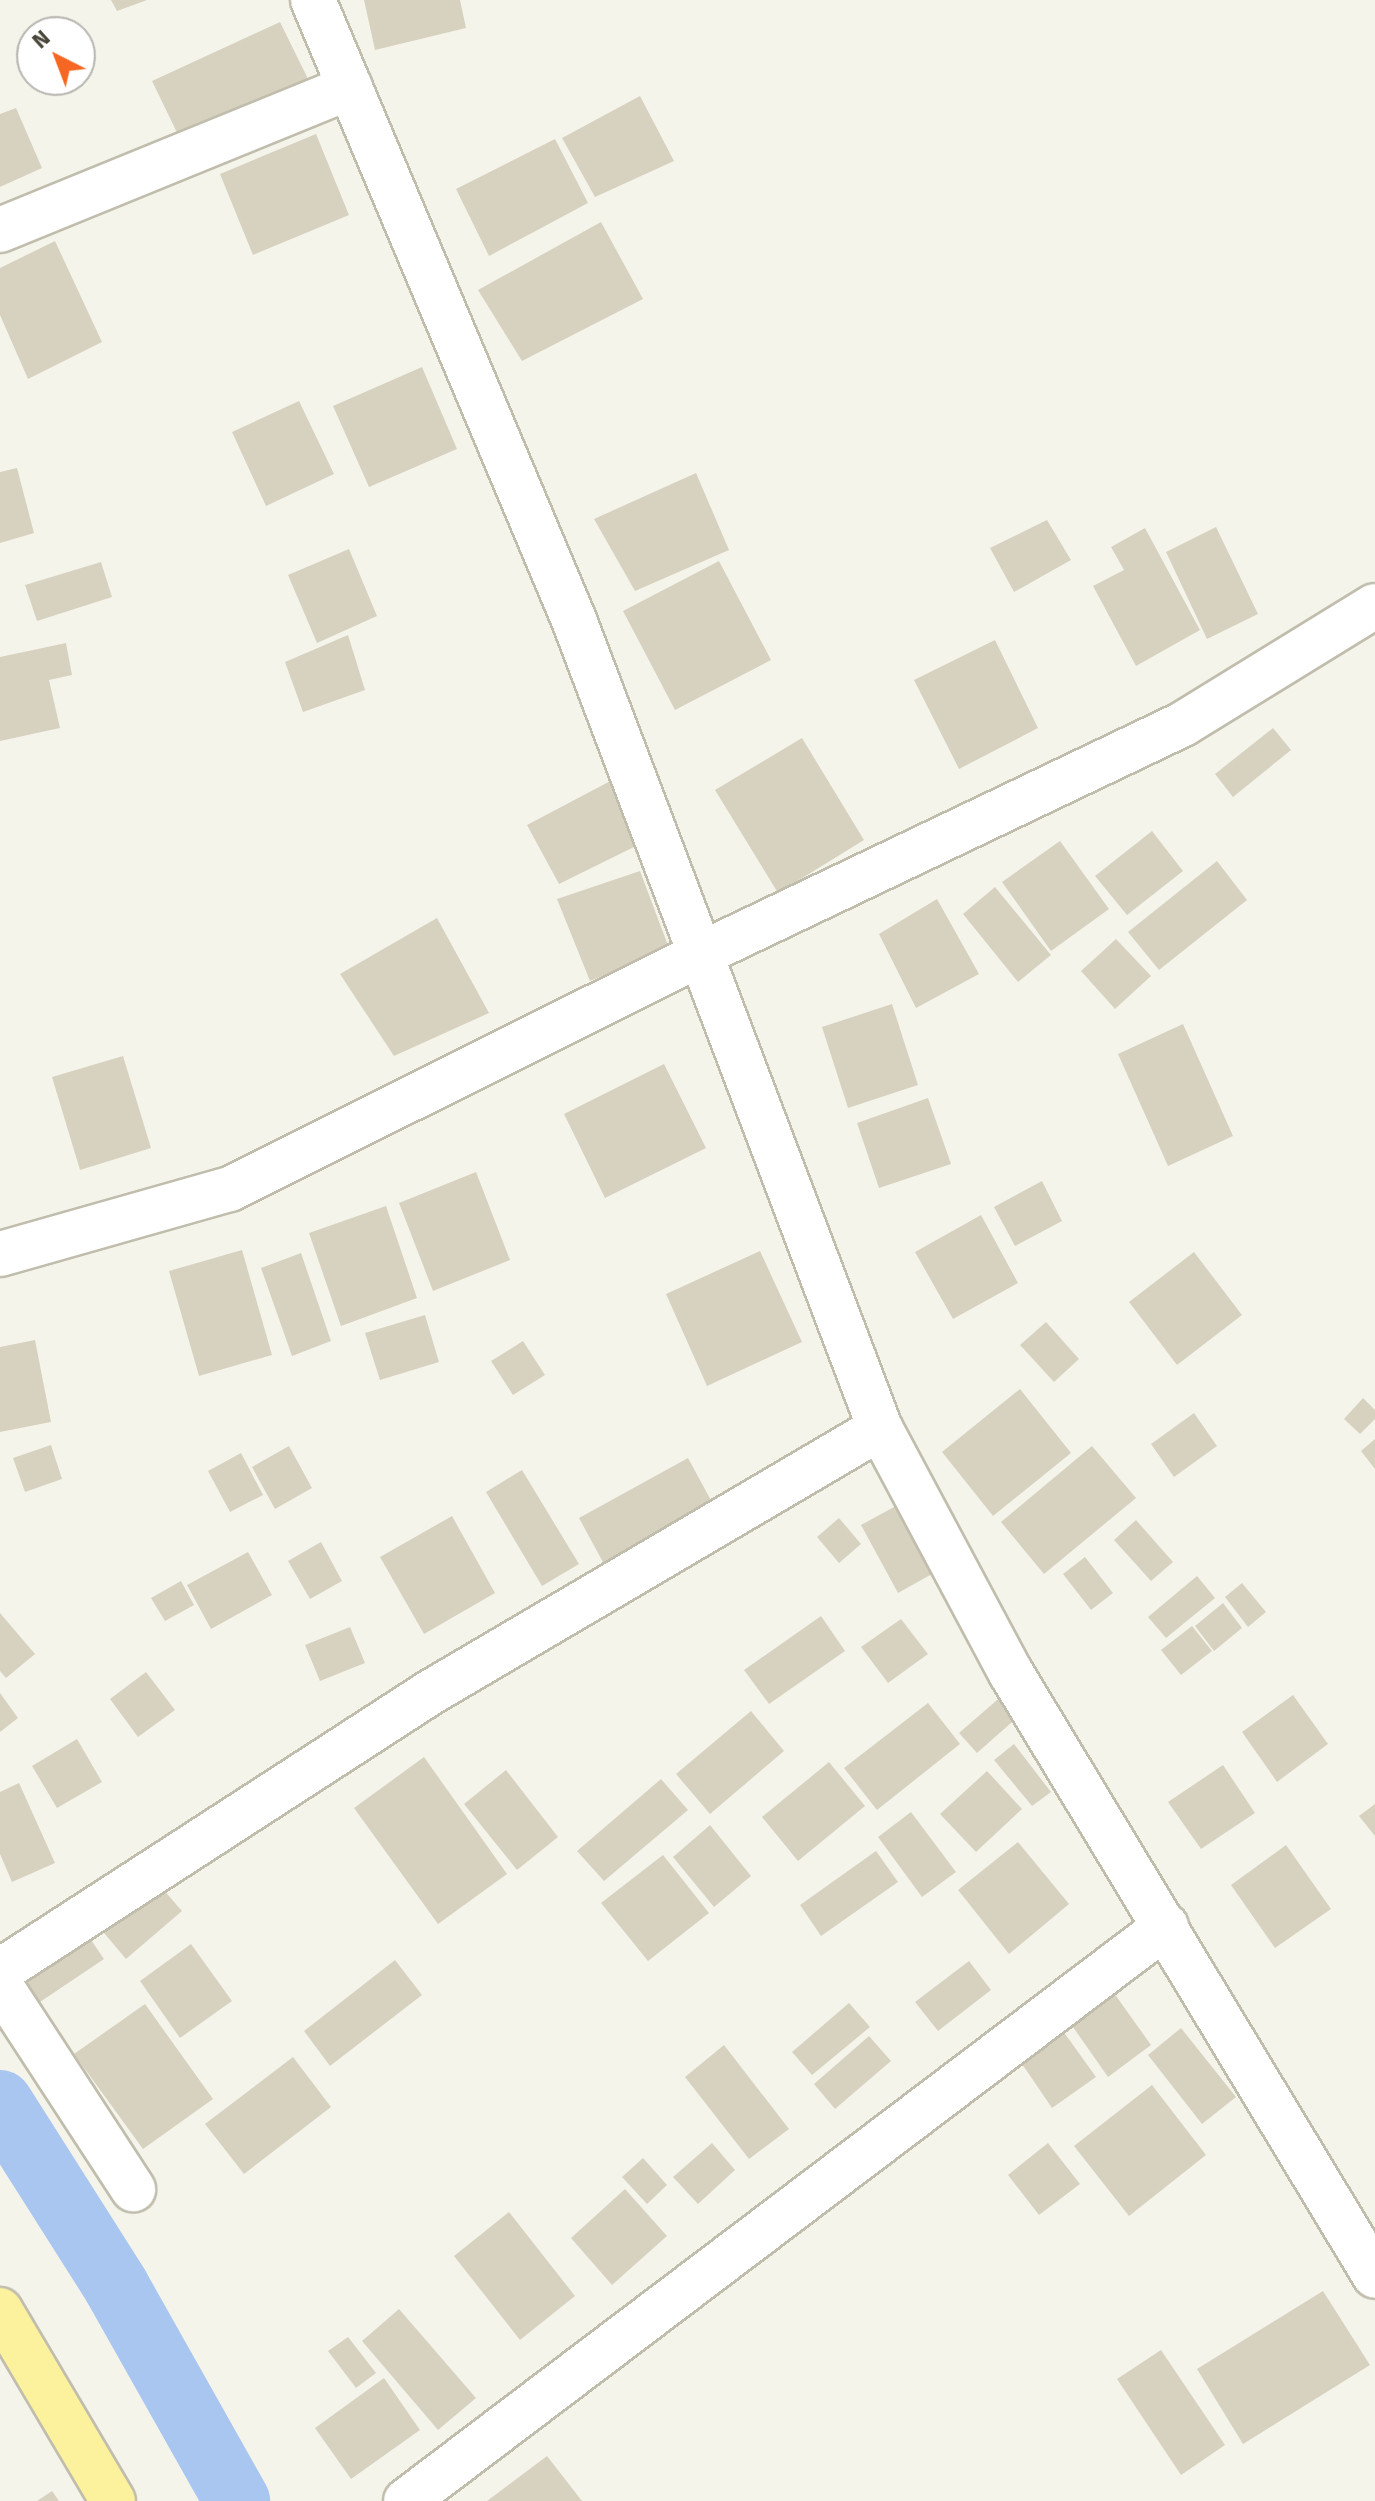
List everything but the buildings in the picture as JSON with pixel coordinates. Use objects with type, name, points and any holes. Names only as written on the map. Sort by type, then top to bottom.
[{"type":"main road","points":[[0,2310],[113,2501]]},
{"type":"street","points":[[313,0],[574,620],[880,1428],[1011,1673],[1375,2276]]},
{"type":"street","points":[[0,230],[350,87]]},
{"type":"street","points":[[0,1254],[230,1189],[699,955],[1183,724],[1375,606]]},
{"type":"street","points":[[0,1971],[431,1692],[880,1428]]},
{"type":"street","points":[[406,2501],[1166,1926]]},
{"type":"street","points":[[0,1985],[133,2189]]},
{"type":"waterway","points":[[0,2103],[116,2286],[237,2501]]}]
